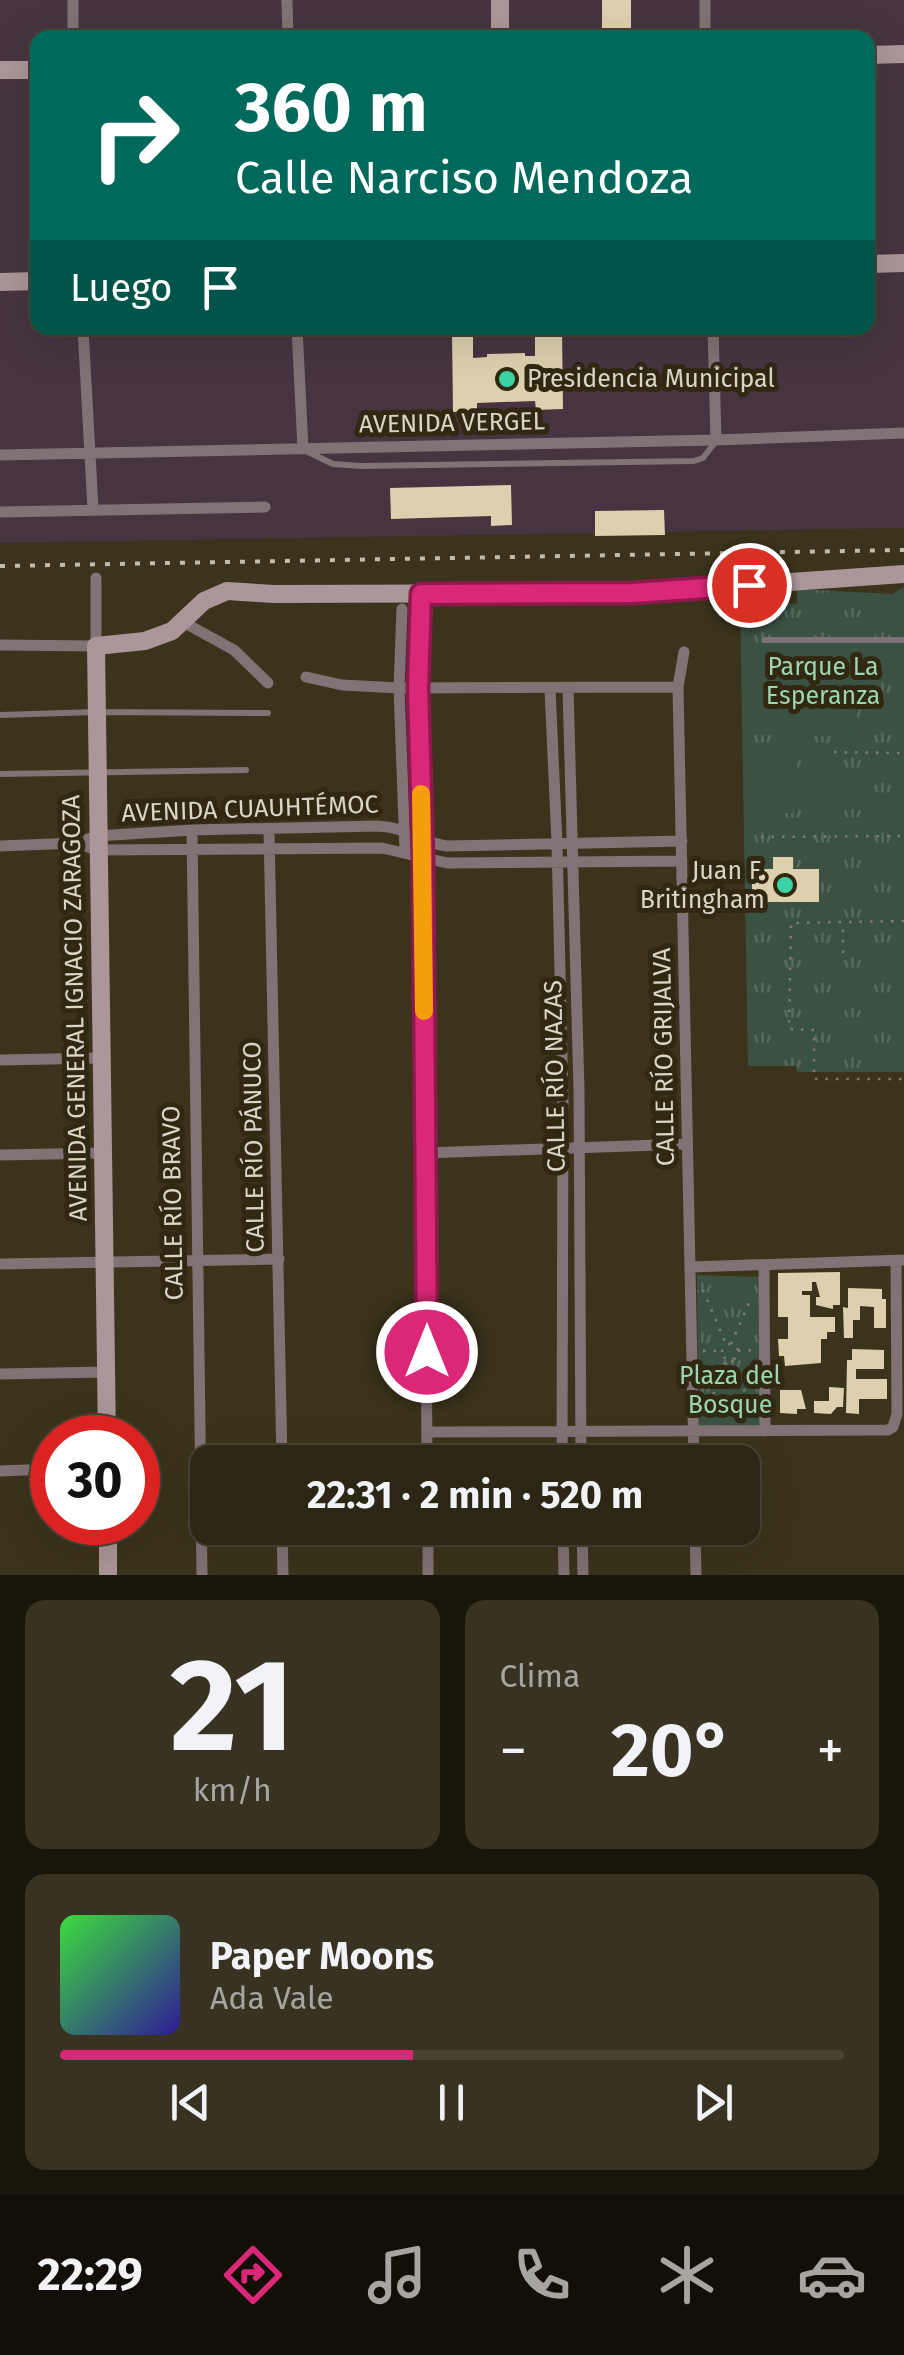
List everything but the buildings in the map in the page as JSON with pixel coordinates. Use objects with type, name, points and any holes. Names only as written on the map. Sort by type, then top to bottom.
[{"type":"street","points":[[72,0],[73,30]]},
{"type":"street","points":[[287,0],[288,30]]},
{"type":"street","points":[[500,0],[500,30]]},
{"type":"street","points":[[705,0],[705,30]]},
{"type":"street","points":[[875,54],[904,54]]},
{"type":"street","points":[[0,70],[30,70]]},
{"type":"street","points":[[875,264],[904,263]]},
{"type":"street","points":[[0,282],[30,282]]},
{"type":"street","points":[[83,335],[93,510]]},
{"type":"street","points":[[297,335],[302,449]]},
{"type":"street","points":[[713,335],[716,440]]},
{"type":"street","name":"AVENIDA VERGEL","points":[[0,455],[716,440],[904,432]]},
{"type":"street","points":[[0,512],[265,507]]},
{"type":"street","points":[[0,645],[96,646],[145,641],[172,631],[204,602],[228,591],[633,593],[904,574]]},
{"type":"street","name":"AVENIDA GENERAL IGNACIO ZARAGOZA","points":[[96,578],[107,1415]]},
{"type":"street","points":[[421,594],[418,688],[423,840],[427,1445]]},
{"type":"street","points":[[402,609],[399,688],[406,852]]},
{"type":"street","points":[[182,622],[234,650],[268,683]]},
{"type":"street","name":"CALLE RÍO GRIJALVA","points":[[684,652],[678,687],[693,1445]]},
{"type":"street","points":[[306,677],[399,688],[678,687]]},
{"type":"street","name":"CALLE RÍO NAZAS","points":[[550,688],[563,1148],[561,1445]]},
{"type":"street","name":"CALLE RÍO NAZAS","points":[[568,688],[580,1148],[580,1445]]},
{"type":"street","name":"AVENIDA CUAUHTÉMOC","points":[[97,843],[192,830],[377,826],[405,829],[423,840]]},
{"type":"street","name":"CALLE RÍO BRAVO","points":[[192,830],[202,1575]]},
{"type":"street","name":"CALLE RÍO PÁNUCO","points":[[270,830],[282,1445]]},
{"type":"street","points":[[423,840],[448,846],[682,840]]},
{"type":"street","name":"AVENIDA CUAUHTÉMOC","points":[[0,846],[97,843],[192,850],[382,848],[447,863],[682,861]]},
{"type":"street","points":[[0,1060],[102,1058]]},
{"type":"street","points":[[425,1154],[688,1144]]},
{"type":"street","points":[[0,1155],[103,1153]]},
{"type":"street","points":[[0,1264],[279,1259]]},
{"type":"street","points":[[427,1432],[882,1431],[893,1427],[897,1414],[900,1260],[690,1268]]},
{"type":"street","points":[[764,1265],[765,1431]]},
{"type":"street","points":[[0,1374],[106,1372]]},
{"type":"street","points":[[0,1471],[30,1470]]},
{"type":"street","points":[[108,1545],[108,1575]]},
{"type":"street","points":[[282,1545],[282,1575]]},
{"type":"street","points":[[428,1545],[428,1575]]},
{"type":"street","points":[[563,1545],[564,1575]]},
{"type":"street","points":[[582,1545],[583,1575]]},
{"type":"street","points":[[695,1545],[696,1575]]},
{"type":"lane","points":[[302,449],[333,464],[506,466],[694,460],[704,458],[716,440]]},
{"type":"lane","points":[[765,640],[904,640]]},
{"type":"lane","points":[[0,715],[268,713]]},
{"type":"lane","points":[[0,774],[246,770]]},
{"type":"path","points":[[834,752],[904,752]]},
{"type":"path","points":[[762,837],[904,836]]},
{"type":"path","points":[[904,922],[790,922],[790,1030],[814,1030],[814,1079],[904,1079]]},
{"type":"path","points":[[842,953],[843,922]]},
{"type":"path","points":[[703,1289],[729,1344],[738,1351],[760,1350]]},
{"type":"path","points":[[698,1351],[722,1351],[729,1344],[754,1290]]},
{"type":"path","points":[[722,1351],[754,1412]]},
{"type":"path","points":[[707,1413],[729,1360],[738,1351]]},
{"type":"shaded area","points":[[0,0],[904,0],[904,528],[0,543]]},
{"type":"green space","name":"Parque La Esperanza","points":[[904,587],[904,1072],[797,1072],[796,1066],[748,1066],[740,602],[797,604],[797,589],[892,594]]},
{"type":"green space","points":[[752,660],[855,661],[854,736],[751,735]]},
{"type":"green space","points":[[755,743],[796,744],[793,813],[752,812]]},
{"type":"green space","points":[[874,770],[874,809],[804,810],[804,771]]},
{"type":"green space","name":"Plaza del Bosque","points":[[697,1275],[760,1277],[761,1430],[699,1431]]},
{"type":"railway","points":[[0,566],[904,550]]},
{"type":"slow traffic","points":[[421,794],[424,1011]]},
{"type":"place","name":"Presidencia Municipal","points":[[507,379]]},
{"type":"place","name":"Juan F. Britingham","points":[[785,885]]},
{"type":"route","points":[[427,1352],[418,688],[421,594],[633,593],[749,585]]}]
